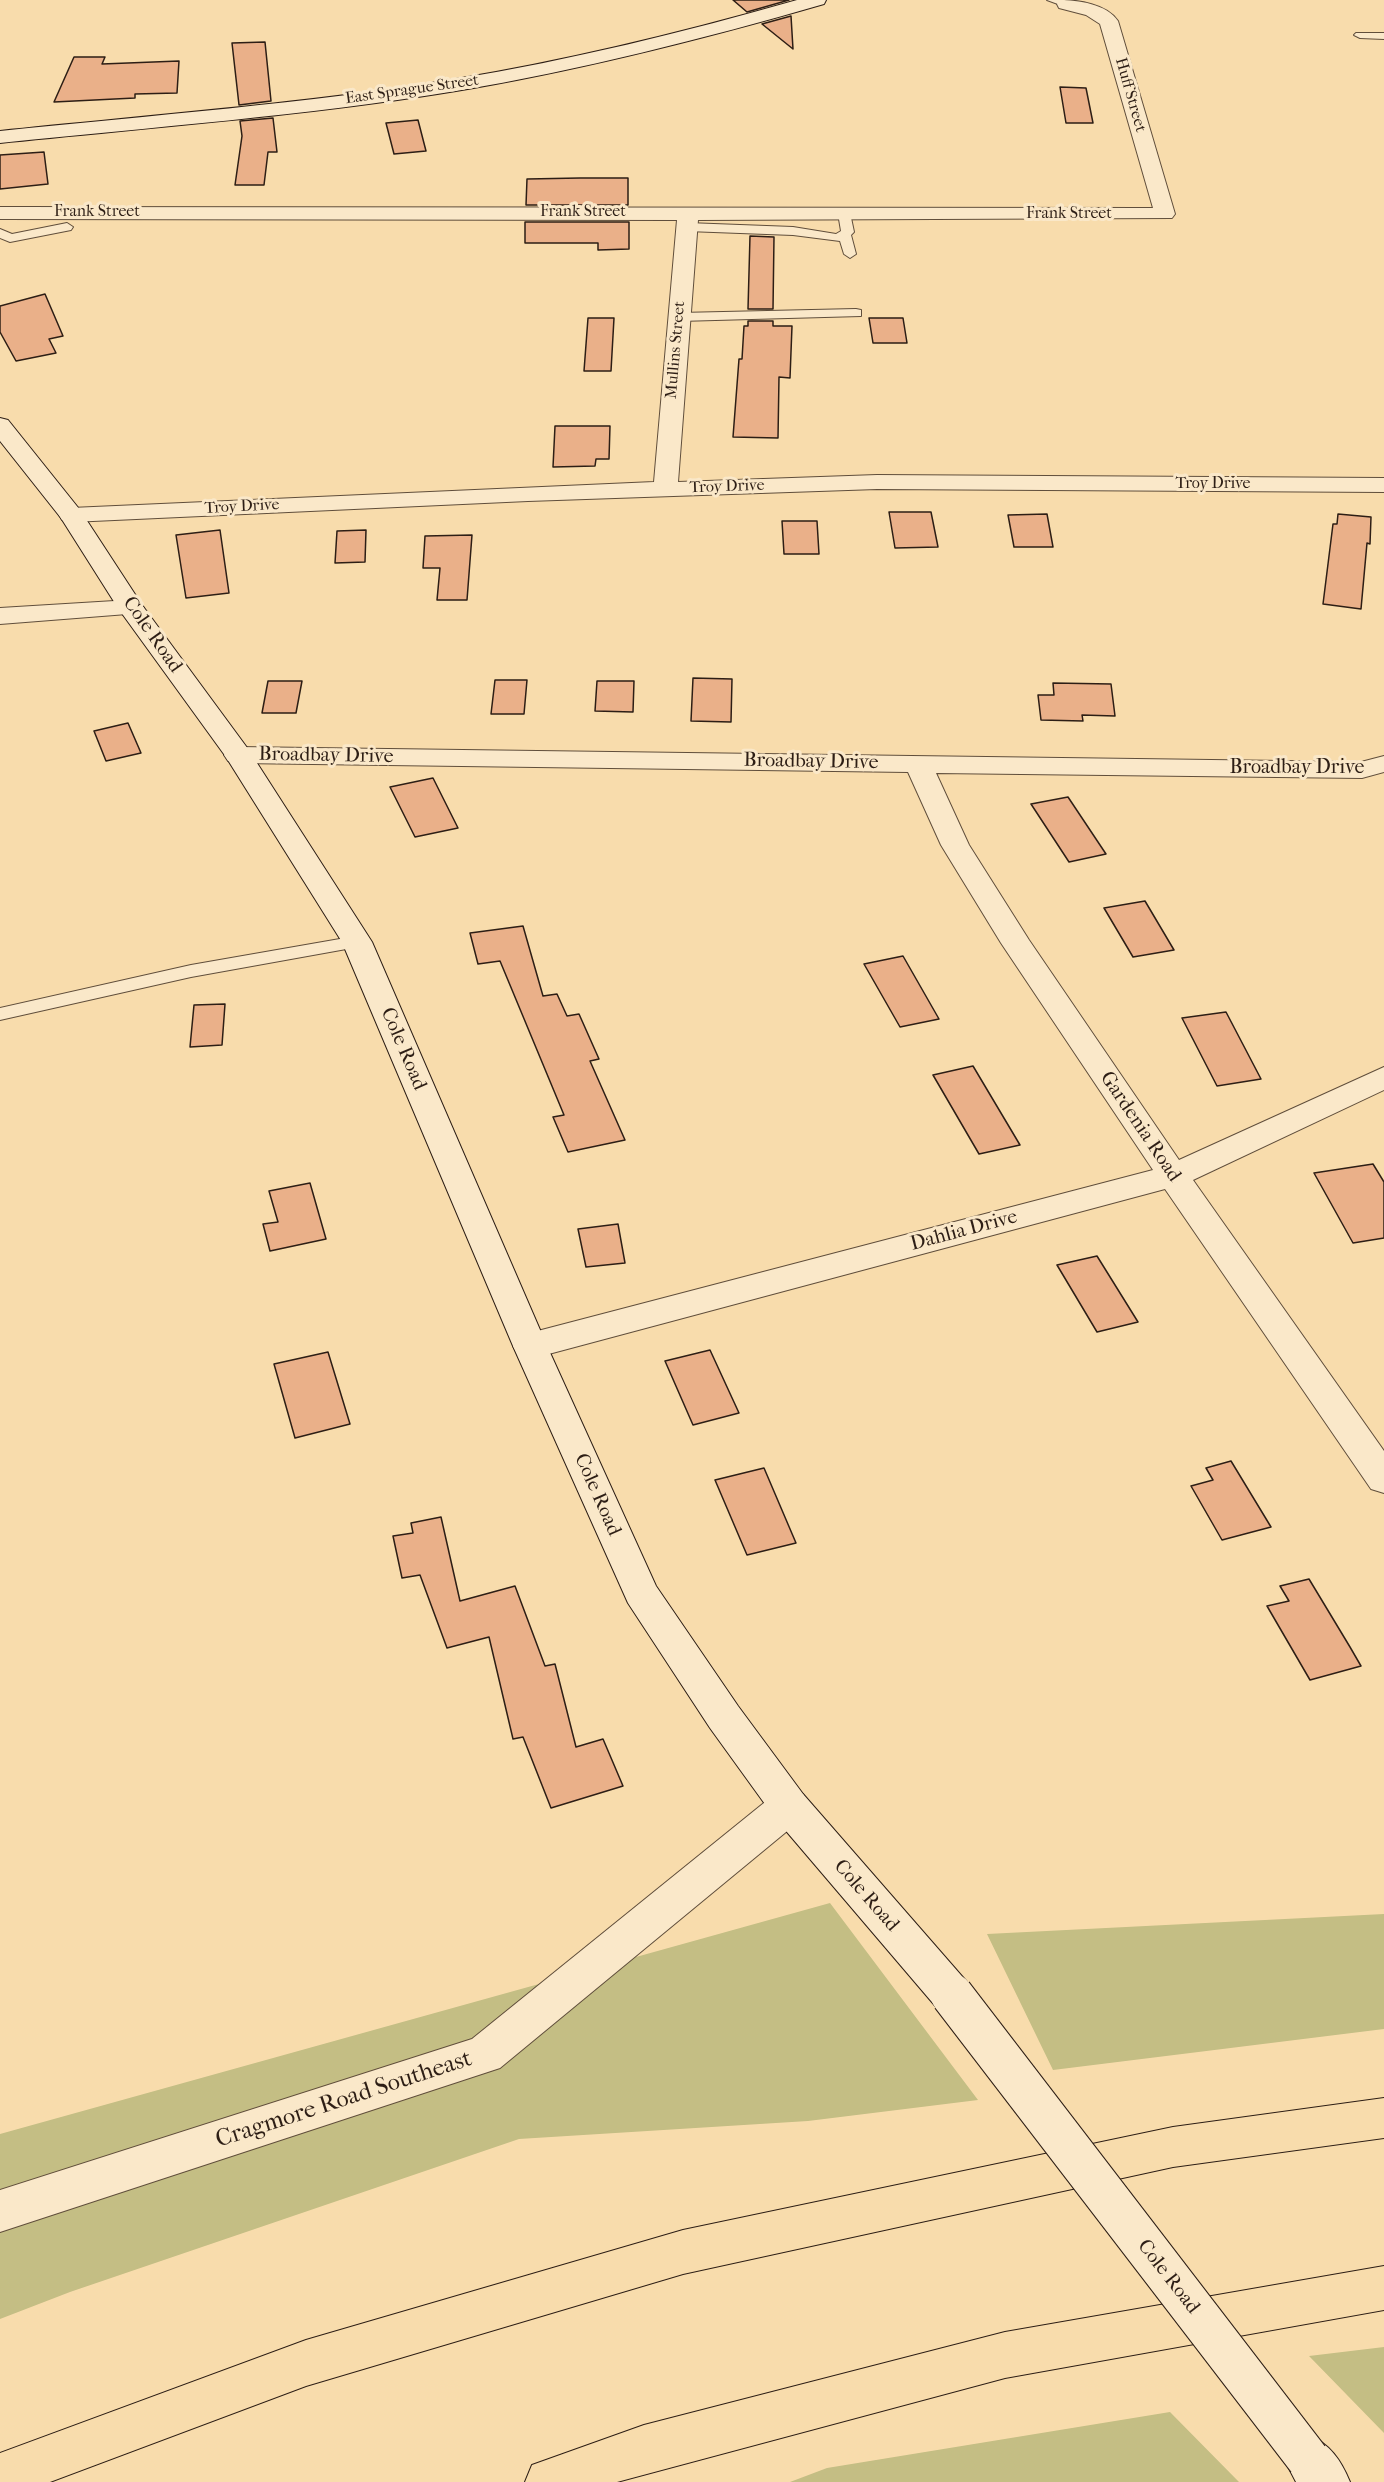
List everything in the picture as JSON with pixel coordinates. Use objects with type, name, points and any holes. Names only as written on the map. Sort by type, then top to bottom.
[{"type":"highway","points":[[0,2477],[306,2363],[683,2252],[1173,2147],[1384,2118]]},
{"type":"highway","points":[[549,2482],[644,2449],[1005,2355],[1384,2288]]},
{"type":"street","name":"East Sprague Street","points":[[0,137],[292,106],[455,85],[609,56],[728,26],[817,0]]},
{"type":"street","name":"Huff Street","points":[[1059,2],[1093,10],[1108,21],[1165,214]]},
{"type":"street","name":"Frank Street","points":[[0,213],[687,219],[844,213],[1165,214]]},
{"type":"street","name":"Mullins Street","points":[[665,489],[687,219]]},
{"type":"street","name":"Cole Road","points":[[0,425],[71,515],[131,608],[238,755],[357,942],[530,1346],[641,1593],[723,1718],[789,1806],[952,1995],[1317,2470]]},
{"type":"street","name":"Troy Drive","points":[[71,515],[877,482],[1384,485]]},
{"type":"street","points":[[0,616],[131,608]]},
{"type":"street","name":"Broadbay Drive","points":[[238,755],[1362,770],[1384,764]]},
{"type":"street","name":"Gardenia Road","points":[[918,763],[955,845],[1016,943],[1173,1176],[1384,1479]]},
{"type":"street","name":"Dahlia Drive","points":[[530,1346],[1173,1176],[1384,1077]]},
{"type":"street","name":"Cragmore Road Southeast","points":[[0,2211],[485,2054],[789,1806]]},
{"type":"lane","points":[[1360,35],[1384,36]]},
{"type":"lane","points":[[687,219],[838,238],[848,232],[844,213]]},
{"type":"lane","points":[[0,233],[10,238],[66,227]]},
{"type":"lane","points":[[845,235],[850,254]]},
{"type":"lane","points":[[679,317],[856,313]]},
{"type":"lane","points":[[0,1014],[191,971],[357,942]]},
{"type":"shaded area","points":[[830,1903],[978,2100],[808,2121],[519,2139],[70,2292],[0,2319],[0,2134]]},
{"type":"shaded area","points":[[1384,1914],[1384,2029],[1053,2070],[987,1934]]},
{"type":"shaded area","points":[[1384,2347],[1384,2433],[1309,2356]]},
{"type":"shaded area","points":[[1170,2412],[1239,2482],[790,2482],[827,2468]]},
{"type":"building","points":[[733,0],[789,0],[747,12]]},
{"type":"building","points":[[791,16],[793,49],[762,24]]},
{"type":"building","points":[[265,42],[271,101],[239,105],[232,43]]},
{"type":"building","points":[[74,57],[105,57],[102,64],[179,61],[177,93],[135,94],[135,98],[54,102]]},
{"type":"building","points":[[1060,87],[1086,88],[1093,123],[1066,123]]},
{"type":"building","points":[[273,118],[277,152],[268,152],[264,185],[235,185],[242,136],[240,121]]},
{"type":"building","points":[[418,120],[426,151],[394,154],[386,123]]},
{"type":"building","points":[[44,152],[48,184],[0,189],[0,155]]},
{"type":"building","points":[[628,178],[628,205],[526,205],[527,179]]},
{"type":"building","points":[[525,222],[629,222],[629,249],[598,250],[598,243],[525,243]]},
{"type":"building","points":[[750,236],[774,237],[773,309],[748,309]]},
{"type":"building","points":[[45,294],[63,336],[49,339],[56,353],[16,361],[0,332],[0,306]]},
{"type":"building","points":[[588,318],[614,318],[611,371],[584,371]]},
{"type":"building","points":[[869,318],[903,318],[907,343],[873,343]]},
{"type":"building","points":[[748,321],[773,321],[773,326],[792,326],[790,378],[779,377],[778,438],[733,437],[739,359],[742,359],[744,326],[748,326]]},
{"type":"building","points":[[555,426],[610,426],[609,459],[596,459],[595,466],[553,467]]},
{"type":"building","points":[[889,512],[931,512],[938,547],[895,548]]},
{"type":"building","points":[[1047,514],[1053,547],[1014,547],[1008,515]]},
{"type":"building","points":[[1338,514],[1371,517],[1370,544],[1367,543],[1361,609],[1323,604],[1333,524],[1337,524]]},
{"type":"building","points":[[782,521],[817,521],[819,554],[784,554]]},
{"type":"building","points":[[220,530],[229,593],[186,598],[176,535]]},
{"type":"building","points":[[366,530],[365,562],[335,563],[337,531]]},
{"type":"building","points":[[472,535],[467,600],[437,600],[440,568],[423,568],[425,536]]},
{"type":"building","points":[[693,678],[732,679],[731,722],[691,721]]},
{"type":"building","points":[[495,680],[527,680],[524,714],[491,714]]},
{"type":"building","points":[[268,681],[302,681],[296,713],[262,713]]},
{"type":"building","points":[[597,681],[634,681],[633,712],[595,711]]},
{"type":"building","points":[[1053,683],[1111,684],[1115,716],[1082,715],[1083,721],[1041,720],[1038,695],[1054,695]]},
{"type":"building","points":[[128,723],[141,753],[106,761],[94,731]]},
{"type":"building","points":[[433,778],[458,828],[415,837],[390,787]]},
{"type":"building","points":[[1068,797],[1106,854],[1069,862],[1031,804]]},
{"type":"building","points":[[1145,901],[1174,950],[1133,957],[1104,908]]},
{"type":"building","points":[[523,926],[543,996],[557,994],[567,1016],[579,1014],[599,1059],[590,1061],[625,1140],[568,1152],[553,1117],[564,1115],[500,961],[478,964],[470,933]]},
{"type":"building","points":[[903,956],[939,1019],[900,1027],[864,964]]},
{"type":"building","points":[[225,1004],[222,1045],[190,1047],[194,1005]]},
{"type":"building","points":[[1226,1012],[1261,1079],[1217,1086],[1182,1018]]},
{"type":"building","points":[[973,1066],[1020,1145],[979,1154],[933,1075]]},
{"type":"building","points":[[1373,1164],[1384,1182],[1384,1238],[1353,1243],[1314,1173]]},
{"type":"building","points":[[310,1183],[326,1239],[270,1251],[263,1224],[278,1222],[269,1191]]},
{"type":"building","points":[[618,1224],[625,1263],[586,1267],[578,1229]]},
{"type":"building","points":[[1097,1256],[1138,1322],[1097,1332],[1057,1265]]},
{"type":"building","points":[[710,1350],[739,1413],[693,1425],[665,1361]]},
{"type":"building","points":[[328,1352],[350,1424],[295,1438],[274,1364]]},
{"type":"building","points":[[1231,1461],[1271,1527],[1222,1540],[1191,1486],[1213,1480],[1206,1468]]},
{"type":"building","points":[[764,1468],[796,1543],[747,1555],[715,1480]]},
{"type":"building","points":[[441,1517],[460,1601],[515,1586],[545,1666],[555,1664],[576,1747],[603,1739],[623,1786],[551,1808],[523,1737],[513,1739],[489,1637],[447,1648],[420,1575],[402,1578],[393,1536],[413,1533],[411,1523]]},
{"type":"building","points":[[1309,1579],[1361,1666],[1310,1680],[1267,1606],[1289,1601],[1280,1586]]}]
